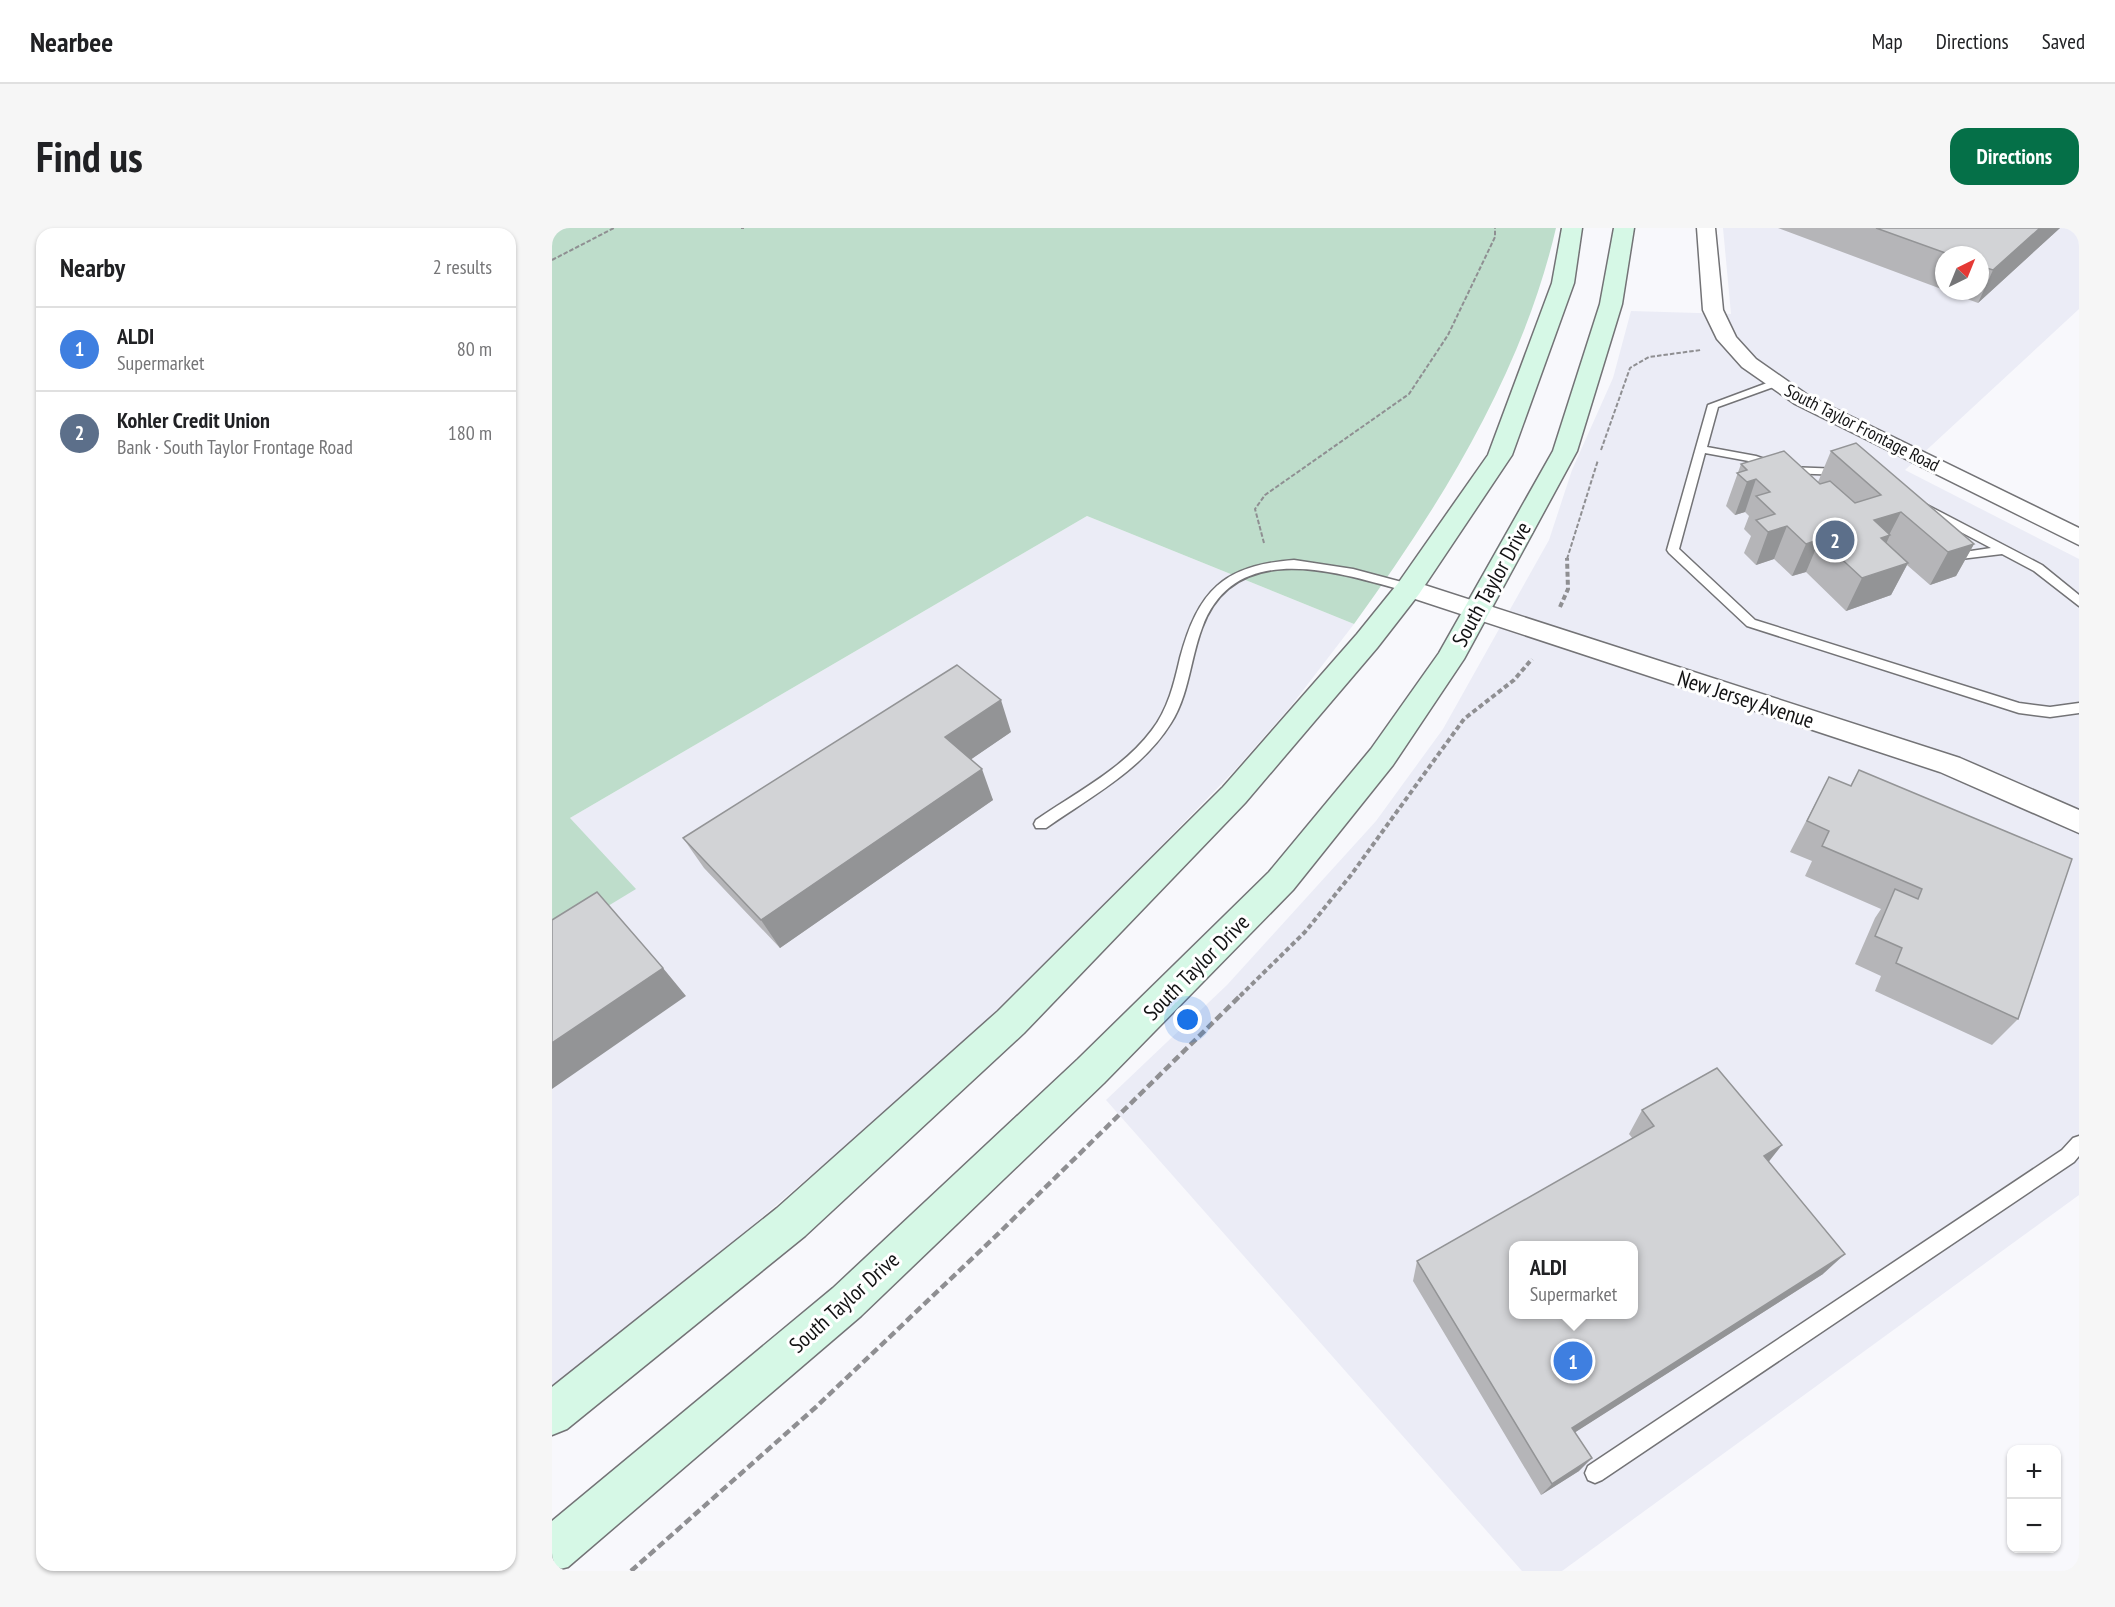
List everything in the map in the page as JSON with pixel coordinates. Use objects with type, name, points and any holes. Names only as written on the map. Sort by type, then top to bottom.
[{"type":"main road","points":[[552,1414],[791,1222],[1011,1022],[1234,795],[1409,588],[1500,455],[1563,282],[1572,228]]},
{"type":"main road","name":"South Taylor Drive","points":[[552,1551],[847,1302],[1091,1071],[1281,881],[1382,757],[1450,659],[1565,451],[1611,304],[1624,228]]},
{"type":"street","name":"South Taylor Frontage Road","points":[[1706,228],[1711,298],[1718,323],[1743,358],[1775,384],[1802,400],[2079,537]]},
{"type":"street","name":"New Jersey Avenue","points":[[1409,588],[1950,765],[1985,778],[2079,822]]},
{"type":"lane","points":[[1775,384],[1713,405],[1673,550],[1751,623],[2019,708],[2050,712],[2079,708]]},
{"type":"lane","points":[[1701,449],[1756,459],[1787,470],[1838,470],[1857,478]]},
{"type":"lane","points":[[1787,470],[1804,485]]},
{"type":"lane","points":[[1916,503],[2038,568],[2079,602]]},
{"type":"lane","points":[[1937,559],[2003,550]]},
{"type":"lane","points":[[1041,824],[1128,761],[1165,721],[1178,695],[1200,617],[1211,600],[1227,583],[1245,571],[1270,564],[1306,564],[1409,588]]},
{"type":"lane","points":[[1595,1473],[2068,1155],[2079,1144]]},
{"type":"path","points":[[552,260],[614,228]]},
{"type":"path","points":[[1270,564],[1255,509],[1265,495],[1409,394],[1448,335],[1495,237],[1495,228]]},
{"type":"shaded area","points":[[1723,228],[2079,228],[2079,309],[1905,470],[2079,559],[2079,1195],[1562,1571],[1522,1571],[1106,1100],[1227,985],[1376,821],[1443,729],[1549,540],[1572,470],[1613,378],[1631,311],[1731,314]]},
{"type":"shaded area","points":[[1087,516],[1354,624],[1291,706],[1235,770],[1033,978],[883,1114],[753,1225],[552,1386],[552,940],[570,818]]},
{"type":"green space","points":[[552,228],[1556,228],[1541,282],[1522,335],[1475,436],[1417,532],[1354,624],[1087,516],[570,818],[636,889],[552,940]]},
{"type":"building","points":[[1876,228],[2040,228],[1993,270],[1989,269],[1989,246],[1935,246],[1935,249]]},
{"type":"building","points":[[1856,443],[1974,544],[1948,552],[1901,512],[1874,520],[1890,535],[1881,538],[1908,563],[1862,578],[1820,539],[1806,544],[1787,526],[1768,532],[1756,520],[1775,514],[1756,496],[1770,492],[1756,479],[1747,482],[1737,473],[1747,470],[1741,464],[1784,451],[1820,484],[1830,481],[1855,503],[1881,495],[1831,451]]},
{"type":"building","points":[[957,665],[1001,700],[945,737],[982,769],[761,920],[683,838]]},
{"type":"building","points":[[1859,770],[2072,859],[2018,1019],[1896,963],[1902,948],[1875,936],[1895,889],[1918,899],[1922,889],[1822,846],[1829,831],[1807,821],[1829,777],[1851,786]]},
{"type":"building","points":[[597,892],[663,968],[552,1043],[552,920]]},
{"type":"building","points":[[1717,1068],[1782,1145],[1764,1156],[1845,1254],[1572,1428],[1592,1458],[1552,1484],[1417,1261],[1654,1126],[1642,1110]]},
{"type":"place","name":"Kohler Credit Union","points":[[1835,540]]},
{"type":"place","name":"ALDI","points":[[1573,1361]]}]
